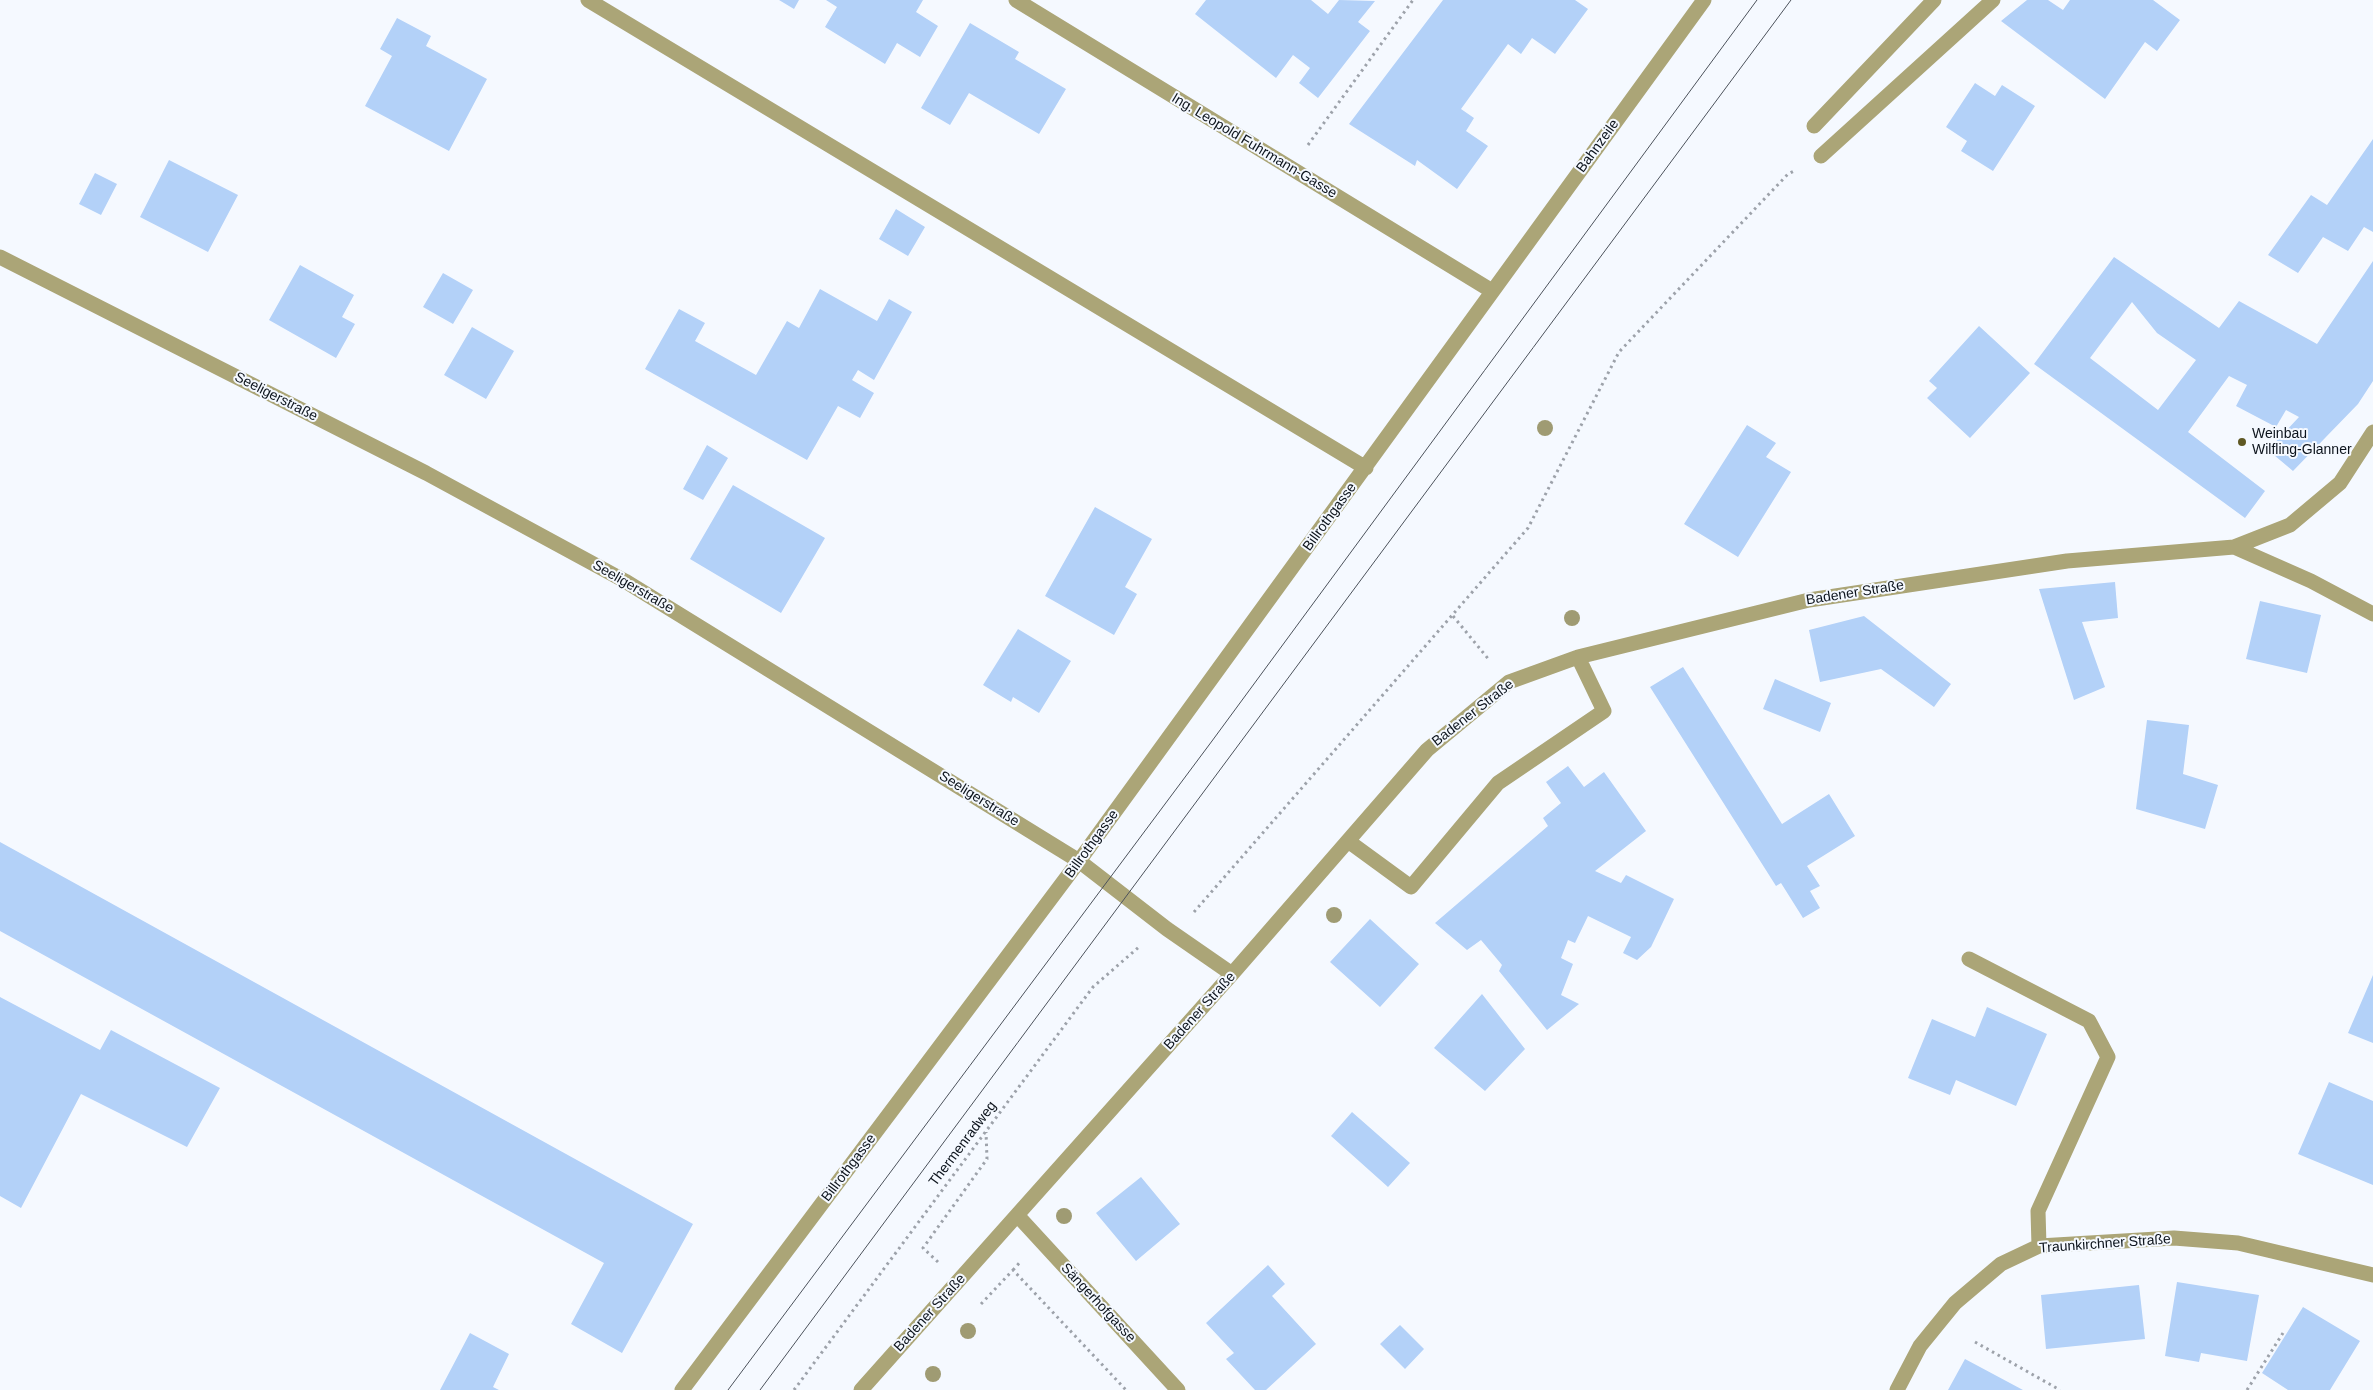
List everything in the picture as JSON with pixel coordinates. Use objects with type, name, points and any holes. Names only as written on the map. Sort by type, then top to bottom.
[{"type":"street","points":[[588,0],[1366,468]]},
{"type":"street","name":"Ing. Leopold Fuhrmann-Gasse","points":[[1016,0],[1492,291]]},
{"type":"street","name":"Bahnzeile","points":[[1492,291],[1704,0]]},
{"type":"street","points":[[1814,126],[1934,0]]},
{"type":"street","points":[[1821,156],[1993,0]]},
{"type":"street","name":"Seeligerstraße","points":[[0,258],[426,473],[625,581],[1079,861],[1167,928],[1232,974]]},
{"type":"street","name":"Billrothgasse","points":[[682,1390],[1079,861],[1366,468],[1492,291]]},
{"type":"street","name":"Badener Straße","points":[[861,1390],[1018,1216],[1427,750],[1509,682],[1578,657],[1809,600],[2067,561],[2234,547],[2290,525],[2340,483],[2373,432]]},
{"type":"street","points":[[2234,547],[2310,581],[2373,614]]},
{"type":"street","points":[[1348,841],[1411,887],[1498,783],[1604,711],[1578,657]]},
{"type":"street","points":[[1969,959],[2089,1021],[2108,1057],[2038,1211],[2039,1246]]},
{"type":"street","name":"Sängerhofgasse","points":[[1018,1216],[1178,1390]]},
{"type":"street","name":"Traunkirchner Straße","points":[[1897,1390],[1920,1346],[1955,1303],[2001,1264],[2039,1246],[2174,1238],[2238,1242],[2373,1275]]},
{"type":"path","points":[[1291,168],[1413,0]]},
{"type":"path","name":"Thermenradweg","points":[[794,1390],[1093,987],[1143,943],[1195,911],[1528,528],[1619,352],[1788,174],[1821,156]]},
{"type":"path","points":[[1452,616],[1509,682]]},
{"type":"path","points":[[2247,1390],[2283,1333]]},
{"type":"path","points":[[1975,1342],[2060,1390]]},
{"type":"building","points":[[779,0],[799,0],[794,9]]},
{"type":"building","points":[[826,0],[923,0],[916,12],[938,26],[920,57],[897,43],[885,64],[825,27],[837,7]]},
{"type":"building","points":[[1206,0],[1311,0],[1328,14],[1339,0],[1375,1],[1358,22],[1370,31],[1318,98],[1299,83],[1310,68],[1293,55],[1276,78],[1195,14]]},
{"type":"building","points":[[1443,0],[1575,0],[1588,9],[1555,54],[1532,38],[1521,54],[1508,44],[1461,109],[1474,118],[1466,131],[1488,146],[1457,189],[1417,160],[1415,166],[1349,124]]},
{"type":"building","points":[[2027,0],[2048,0],[2063,10],[2070,0],[2153,0],[2180,20],[2157,51],[2145,42],[2105,99],[2001,21]]},
{"type":"building","points":[[397,18],[431,36],[426,46],[487,79],[449,151],[365,106],[392,56],[380,49]]},
{"type":"building","points":[[970,23],[1019,52],[1015,59],[1066,89],[1039,134],[969,93],[950,125],[921,108]]},
{"type":"building","points":[[1975,83],[1995,96],[2002,85],[2035,106],[1993,171],[1961,151],[1967,141],[1946,127]]},
{"type":"building","points":[[2373,139],[2373,232],[2364,227],[2348,251],[2323,237],[2298,273],[2268,255],[2311,195],[2327,205]]},
{"type":"building","points":[[169,160],[238,195],[208,252],[140,217]]},
{"type":"building","points":[[95,173],[117,184],[101,215],[79,204]]},
{"type":"building","points":[[896,209],[925,227],[908,256],[879,239]]},
{"type":"building","points":[[2114,257],[2219,328],[2239,301],[2317,344],[2373,261],[2373,381],[2358,404],[2293,471],[2268,450],[2299,417],[2286,410],[2276,427],[2236,406],[2247,385],[2229,376],[2188,432],[2265,491],[2245,518],[2034,364]],"holes":[[[2132,302],[2157,333],[2196,360],[2158,410],[2090,358]]]},
{"type":"building","points":[[300,265],[354,295],[342,317],[355,324],[336,358],[269,320]]},
{"type":"building","points":[[443,273],[473,290],[453,324],[423,307]]},
{"type":"building","points":[[820,289],[877,321],[889,299],[912,312],[874,380],[858,370],[852,380],[874,393],[860,418],[838,406],[807,460],[645,369],[679,309],[705,323],[695,341],[756,375],[787,321],[799,328]]},
{"type":"building","points":[[1979,326],[2030,373],[1970,438],[1927,398],[1937,388],[1929,381]]},
{"type":"building","points":[[472,327],[514,351],[486,399],[444,375]]},
{"type":"building","points":[[1747,425],[1776,443],[1766,457],[1791,472],[1738,557],[1684,524]]},
{"type":"building","points":[[707,445],[728,458],[703,500],[683,489]]},
{"type":"building","points":[[733,485],[825,538],[781,613],[690,559]]},
{"type":"building","points":[[1095,507],[1152,539],[1125,587],[1137,594],[1114,635],[1045,596]]},
{"type":"building","points":[[2115,582],[2118,618],[2082,622],[2105,687],[2074,700],[2039,589]]},
{"type":"building","points":[[2260,601],[2321,615],[2307,673],[2246,659]]},
{"type":"building","points":[[1864,616],[1951,684],[1934,707],[1881,669],[1820,682],[1809,630]]},
{"type":"building","points":[[1018,629],[1071,661],[1039,713],[1013,697],[1011,702],[983,685]]},
{"type":"building","points":[[1683,667],[1782,824],[1829,794],[1855,836],[1807,866],[1820,886],[1810,891],[1820,908],[1803,918],[1781,883],[1776,886],[1650,687]]},
{"type":"building","points":[[1775,679],[1831,703],[1820,732],[1763,709]]},
{"type":"building","points":[[2147,720],[2189,725],[2183,774],[2218,785],[2205,829],[2136,809]]},
{"type":"building","points":[[1568,766],[1584,787],[1604,772],[1646,831],[1595,871],[1621,883],[1626,875],[1674,899],[1651,947],[1637,960],[1623,953],[1631,937],[1588,916],[1575,943],[1568,940],[1561,958],[1573,964],[1561,995],[1579,1004],[1547,1030],[1499,971],[1502,965],[1481,940],[1467,950],[1435,923],[1548,826],[1543,818],[1561,803],[1546,782]]},
{"type":"building","points":[[0,842],[693,1224],[622,1353],[571,1324],[604,1263],[0,931]]},
{"type":"building","points":[[1370,919],[1419,964],[1380,1007],[1330,962]]},
{"type":"building","points":[[2373,975],[2373,1043],[2348,1033]]},
{"type":"building","points":[[1482,994],[1525,1049],[1485,1091],[1434,1048]]},
{"type":"building","points":[[0,997],[100,1050],[111,1030],[220,1088],[187,1147],[81,1094],[21,1208],[0,1196]]},
{"type":"building","points":[[1987,1007],[2047,1034],[2016,1106],[1956,1080],[1950,1095],[1908,1078],[1932,1019],[1975,1037]]},
{"type":"building","points":[[2329,1082],[2373,1101],[2373,1185],[2298,1154]]},
{"type":"building","points":[[1352,1112],[1410,1163],[1388,1187],[1331,1136]]},
{"type":"building","points":[[1141,1177],[1180,1224],[1136,1261],[1096,1213]]},
{"type":"building","points":[[1268,1265],[1285,1284],[1272,1296],[1316,1344],[1266,1390],[1255,1390],[1226,1359],[1234,1353],[1206,1323]]},
{"type":"building","points":[[2177,1282],[2259,1295],[2247,1361],[2201,1353],[2199,1362],[2165,1356]]},
{"type":"building","points":[[2139,1285],[2145,1339],[2046,1349],[2041,1295]]},
{"type":"building","points":[[2303,1307],[2360,1341],[2330,1390],[2288,1390],[2262,1373]]},
{"type":"building","points":[[1400,1325],[1424,1349],[1405,1369],[1380,1344]]},
{"type":"building","points":[[470,1333],[509,1354],[493,1387],[499,1390],[440,1390]]},
{"type":"building","points":[[1965,1359],[2023,1390],[1948,1390]]},
{"type":"tram line","points":[[728,1390],[1212,741],[1757,0]]},
{"type":"tram line","points":[[760,1390],[1791,0]]},
{"type":"place","name":"Weinbau Wilfling-Glanner","points":[[2242,442]]}]
